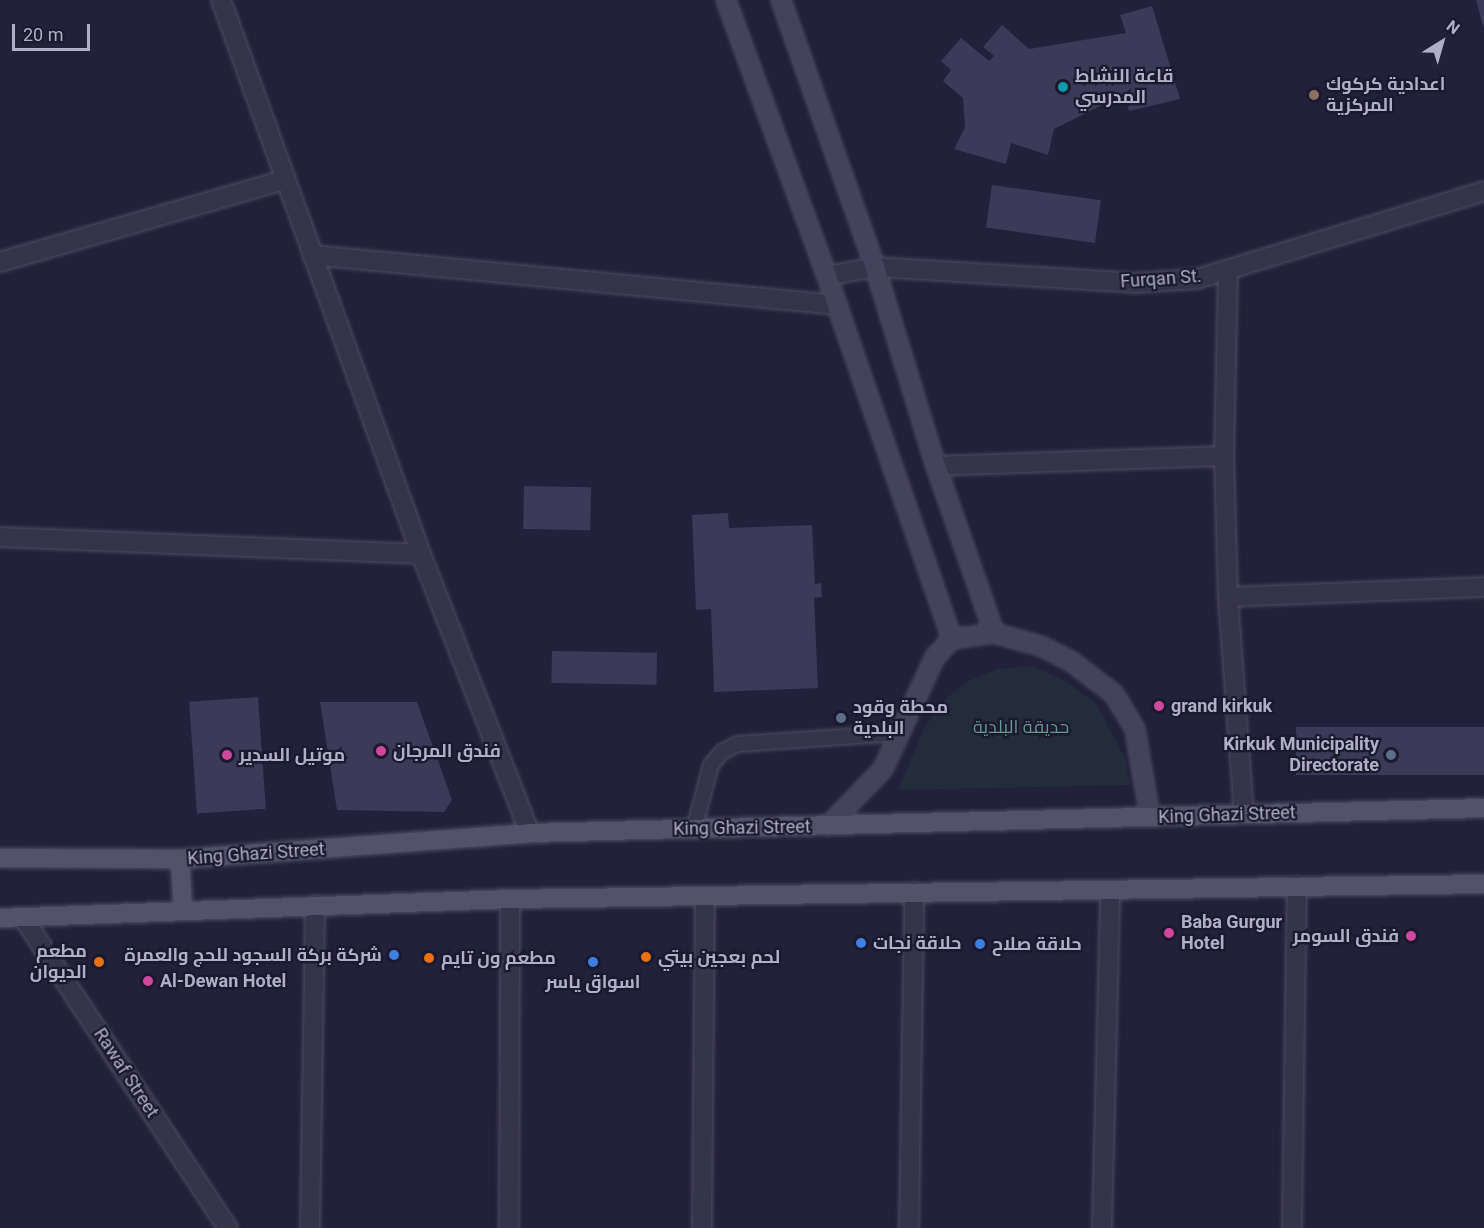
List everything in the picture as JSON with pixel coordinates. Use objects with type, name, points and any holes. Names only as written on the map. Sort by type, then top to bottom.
[{"type":"main road","points":[[726,0],[827,276],[952,639]]},
{"type":"main road","points":[[781,0],[875,267],[936,466],[994,633]]},
{"type":"main road","points":[[828,826],[883,769],[935,657],[952,639],[994,633],[1041,646],[1072,662],[1114,694],[1135,729],[1150,817]]},
{"type":"main road","name":"King Ghazi Street","points":[[0,858],[180,860],[530,833],[1484,808]]},
{"type":"main road","points":[[180,860],[183,911]]},
{"type":"main road","points":[[0,918],[24,919],[315,905],[510,899],[1484,884]]},
{"type":"street","points":[[221,0],[284,180],[421,554],[530,833]]},
{"type":"street","points":[[0,262],[284,180]]},
{"type":"street","name":"Furqan St.","points":[[827,276],[875,267],[1134,283],[1197,279],[1228,272],[1484,191]]},
{"type":"street","points":[[312,255],[837,305]]},
{"type":"street","points":[[1228,272],[1224,456],[1228,597],[1244,813]]},
{"type":"street","points":[[936,466],[1224,456]]},
{"type":"street","points":[[0,537],[421,554]]},
{"type":"street","points":[[1228,597],[1484,587]]},
{"type":"street","points":[[1292,1228],[1297,886]]},
{"type":"street","points":[[1102,1228],[1110,890]]},
{"type":"street","points":[[909,1228],[914,892]]},
{"type":"street","points":[[702,1228],[705,897]]},
{"type":"street","points":[[509,1228],[510,899]]},
{"type":"street","points":[[310,1228],[315,905]]},
{"type":"street","name":"Rawaf Street","points":[[24,919],[228,1228]]},
{"type":"lane","points":[[694,829],[711,765],[722,752],[738,744],[901,732]]},
{"type":"green space","name":"حديقة البلدية","points":[[1032,666],[1068,682],[1097,705],[1125,758],[1130,785],[898,790],[924,729],[942,701],[968,681],[997,669]]},
{"type":"building","points":[[1476,0],[1484,0],[1484,26],[1483,26]]},
{"type":"building","name":"قاعة النشاط المدرسي","points":[[1152,6],[1180,99],[1129,111],[1124,94],[1054,129],[1048,155],[1011,143],[1006,164],[954,149],[965,128],[963,98],[943,81],[951,70],[941,61],[961,38],[989,61],[994,56],[983,47],[1002,25],[1029,49],[1126,33],[1120,15]]},
{"type":"building","points":[[992,185],[1101,200],[1095,243],[986,228]]},
{"type":"building","points":[[524,486],[591,487],[590,530],[523,529]]},
{"type":"building","points":[[728,513],[729,528],[812,525],[815,584],[821,583],[822,597],[814,598],[818,688],[714,692],[711,609],[696,610],[692,515]]},
{"type":"building","points":[[552,651],[657,653],[656,685],[551,683]]},
{"type":"building","name":"موتيل السدير","points":[[258,697],[266,809],[197,814],[189,702]]},
{"type":"building","name":"فندق المرجان","points":[[320,702],[417,702],[452,800],[444,812],[337,810]]},
{"type":"building","name":"Kirkuk Municipality Directorate","points":[[1296,727],[1484,727],[1484,775],[1296,775]]},
{"type":"place","name":"قاعة النشاط المدرسي","points":[[1063,87]]},
{"type":"place","name":"اعدادية كركوك المركزية","points":[[1314,95]]},
{"type":"place","name":"grand kirkuk","points":[[1159,706]]},
{"type":"place","name":"محطة وقود البلدية","points":[[841,718]]},
{"type":"place","name":"فندق المرجان","points":[[381,751]]},
{"type":"place","name":"موتيل السدير","points":[[227,755]]},
{"type":"place","name":"Kirkuk Municipality Directorate","points":[[1391,755]]},
{"type":"place","name":"Baba Gurgur Hotel","points":[[1169,933]]},
{"type":"place","name":"فندق السومر","points":[[1411,936]]},
{"type":"place","name":"حلاقة نجات","points":[[861,943]]},
{"type":"place","name":"حلاقة صلاح","points":[[980,944]]},
{"type":"place","name":"شركة بركة السجود للحج والعمرة","points":[[394,955]]},
{"type":"place","name":"لحم بعجين بيتي","points":[[646,957]]},
{"type":"place","name":"مطعم ون تايم","points":[[429,958]]},
{"type":"place","name":"مطعم الديوان","points":[[99,962]]},
{"type":"place","name":"اسواق ياسر","points":[[593,962]]},
{"type":"place","name":"Al-Dewan Hotel","points":[[148,981]]}]
